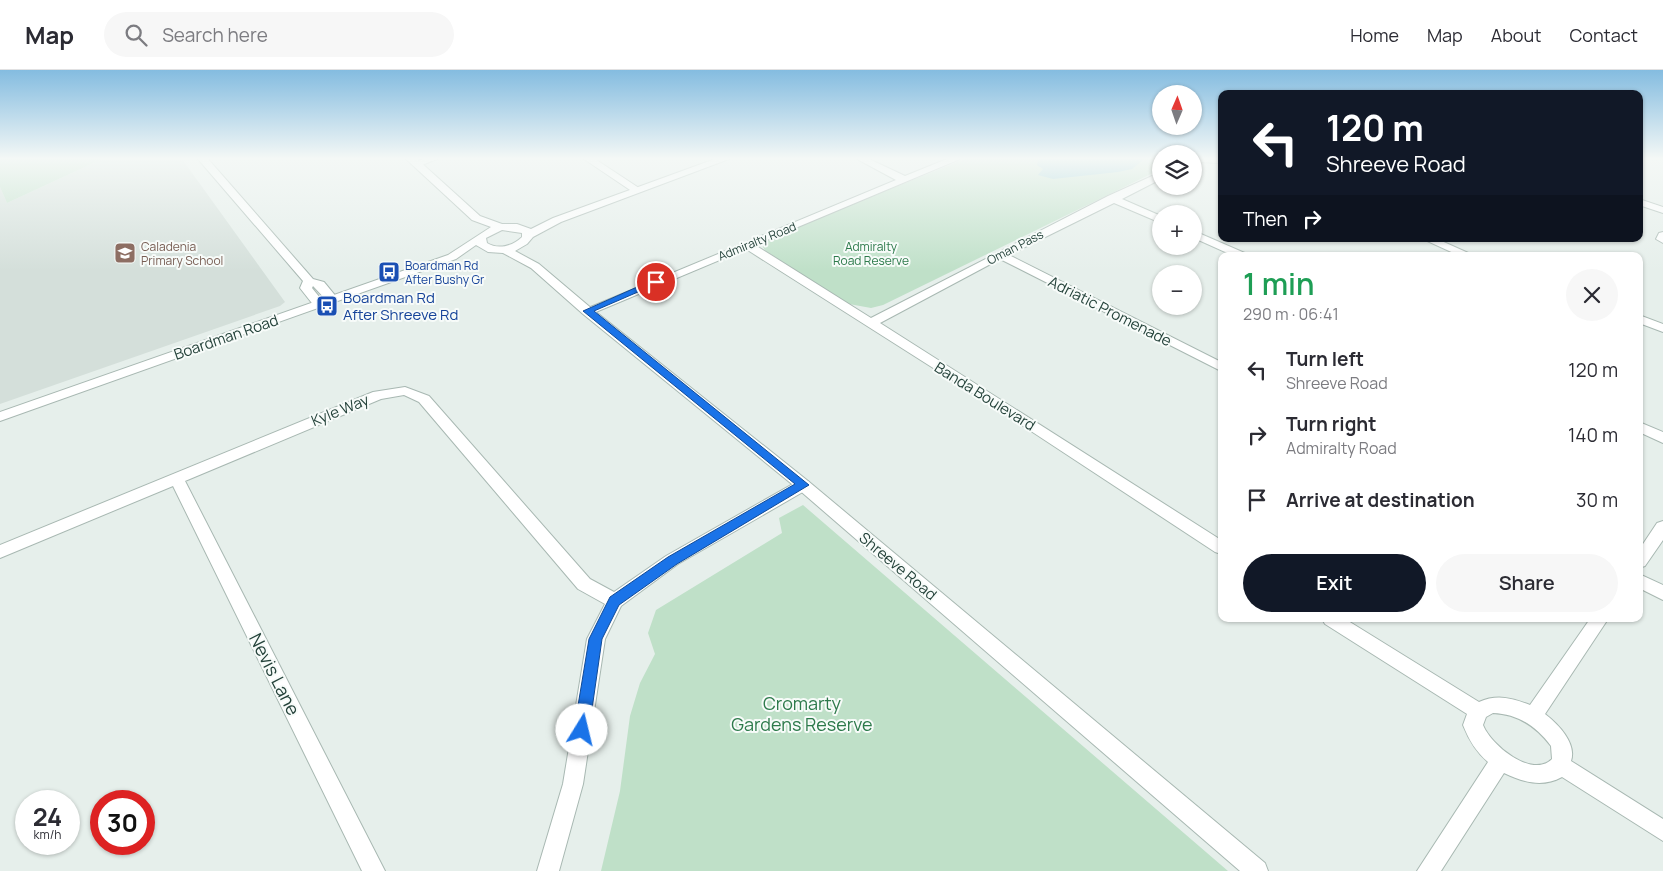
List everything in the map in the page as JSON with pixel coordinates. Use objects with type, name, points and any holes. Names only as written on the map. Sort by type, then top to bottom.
[{"type":"street","points":[[235,196],[309,281],[320,284],[332,299]]},
{"type":"street","points":[[452,196],[476,218],[501,227]]},
{"type":"street","name":"Boardman Road","points":[[452,257],[483,235],[501,227],[517,227],[557,220],[620,196]]},
{"type":"street","name":"Admiralty Road","points":[[587,311],[865,196]]},
{"type":"street","name":"Oman Pass","points":[[870,323],[1115,196]]},
{"type":"street","points":[[1112,198],[1152,216]]},
{"type":"street","points":[[1643,203],[1663,210]]},
{"type":"street","points":[[476,218],[483,235],[481,244],[500,250]]},
{"type":"street","name":"Boardman Road","points":[[0,417],[452,257],[500,250],[526,239],[557,220]]},
{"type":"street","points":[[517,227],[527,231],[526,239]]},
{"type":"street","points":[[1663,236],[1661,239],[1663,240]]},
{"type":"street","points":[[1202,238],[1234,252]]},
{"type":"street","name":"Shreeve Road","points":[[526,239],[535,266]]},
{"type":"street","points":[[1435,242],[1459,252]]},
{"type":"street","name":"Banda Boulevard","points":[[746,245],[998,403],[1218,546]]},
{"type":"street","name":"Shreeve Road","points":[[500,250],[535,266],[587,311],[803,485],[1257,871]]},
{"type":"street","name":"Adriatic Promenade","points":[[1000,255],[1218,365]]},
{"type":"street","points":[[309,281],[306,288],[319,304]]},
{"type":"street","points":[[1643,320],[1663,328]]},
{"type":"street","name":"Kyle Way","points":[[0,552],[378,395],[405,391],[424,399],[584,584],[615,601]]},
{"type":"street","points":[[1643,429],[1663,438]]},
{"type":"street","name":"Nevis Lane","points":[[176,478],[374,871]]},
{"type":"street","points":[[548,871],[573,784],[596,639],[615,601],[672,560],[803,485]]},
{"type":"street","points":[[1643,556],[1663,526]]},
{"type":"street","points":[[1643,582],[1663,592]]},
{"type":"street","points":[[1336,622],[1478,711]]},
{"type":"street","points":[[1533,716],[1597,622]]},
{"type":"street","points":[[1502,705],[1533,716],[1556,737],[1562,752],[1560,765],[1547,774],[1536,774],[1524,772],[1500,761],[1486,748],[1476,734],[1474,725],[1478,711],[1484,707],[1502,705]]},
{"type":"street","points":[[1428,871],[1500,761]]},
{"type":"street","points":[[1560,765],[1663,831]]},
{"type":"shaded area","name":"Caladenia Primary School","points":[[0,196],[4,196],[7,203],[21,196],[209,196],[285,302],[280,306],[0,404]]},
{"type":"green space","points":[[4,196],[21,196],[7,203]]},
{"type":"green space","name":"Admiralty Road Reserve","points":[[872,196],[1105,196],[883,305],[871,308],[849,304],[766,252],[763,247],[770,237]]},
{"type":"green space","name":"Cromarty Gardens Reserve","points":[[803,505],[1228,871],[601,871],[620,791],[630,716],[640,683],[655,654],[648,633],[656,610],[782,533],[779,518]]},
{"type":"place","name":"Caladenia Primary School","points":[[125,253]]},
{"type":"place","name":"Boardman Rd After Bushy Gr","points":[[389,272]]},
{"type":"place","name":"Boardman Rd After Shreeve Rd","points":[[327,306]]},
{"type":"route","points":[[582,730],[596,639],[615,601],[672,560],[803,485],[587,311],[656,282]]}]
